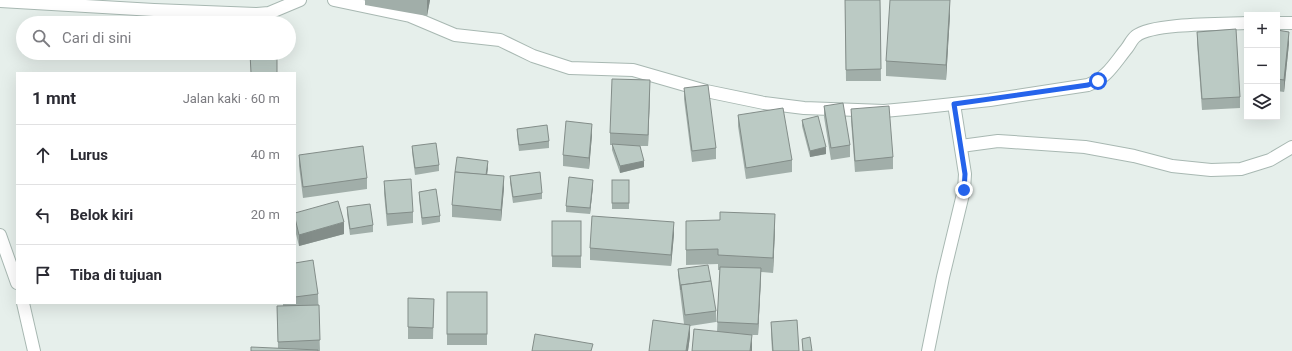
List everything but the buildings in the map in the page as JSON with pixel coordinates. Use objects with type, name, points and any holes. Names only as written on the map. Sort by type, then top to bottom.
[{"type":"street","points":[[0,1],[154,10],[257,14],[269,13],[300,0]]},
{"type":"street","points":[[334,0],[410,16],[455,35],[468,38],[500,40],[533,56],[563,66],[584,69],[633,70],[706,91],[764,103],[804,108],[884,110],[954,104],[1088,85],[1098,81],[1106,74],[1134,37],[1141,32],[1160,27],[1244,23]]},
{"type":"street","points":[[1280,23],[1292,23]]},
{"type":"street","points":[[928,351],[943,277],[964,190],[965,174],[954,104]]},
{"type":"street","points":[[961,146],[998,141],[1085,147],[1134,156],[1172,166],[1212,170],[1241,169],[1270,160],[1292,147]]},
{"type":"street","points":[[0,235],[16,280]]},
{"type":"street","points":[[23,304],[34,351]]},
{"type":"route","points":[[964,190],[965,174],[954,104],[1088,85],[1098,81]]}]
